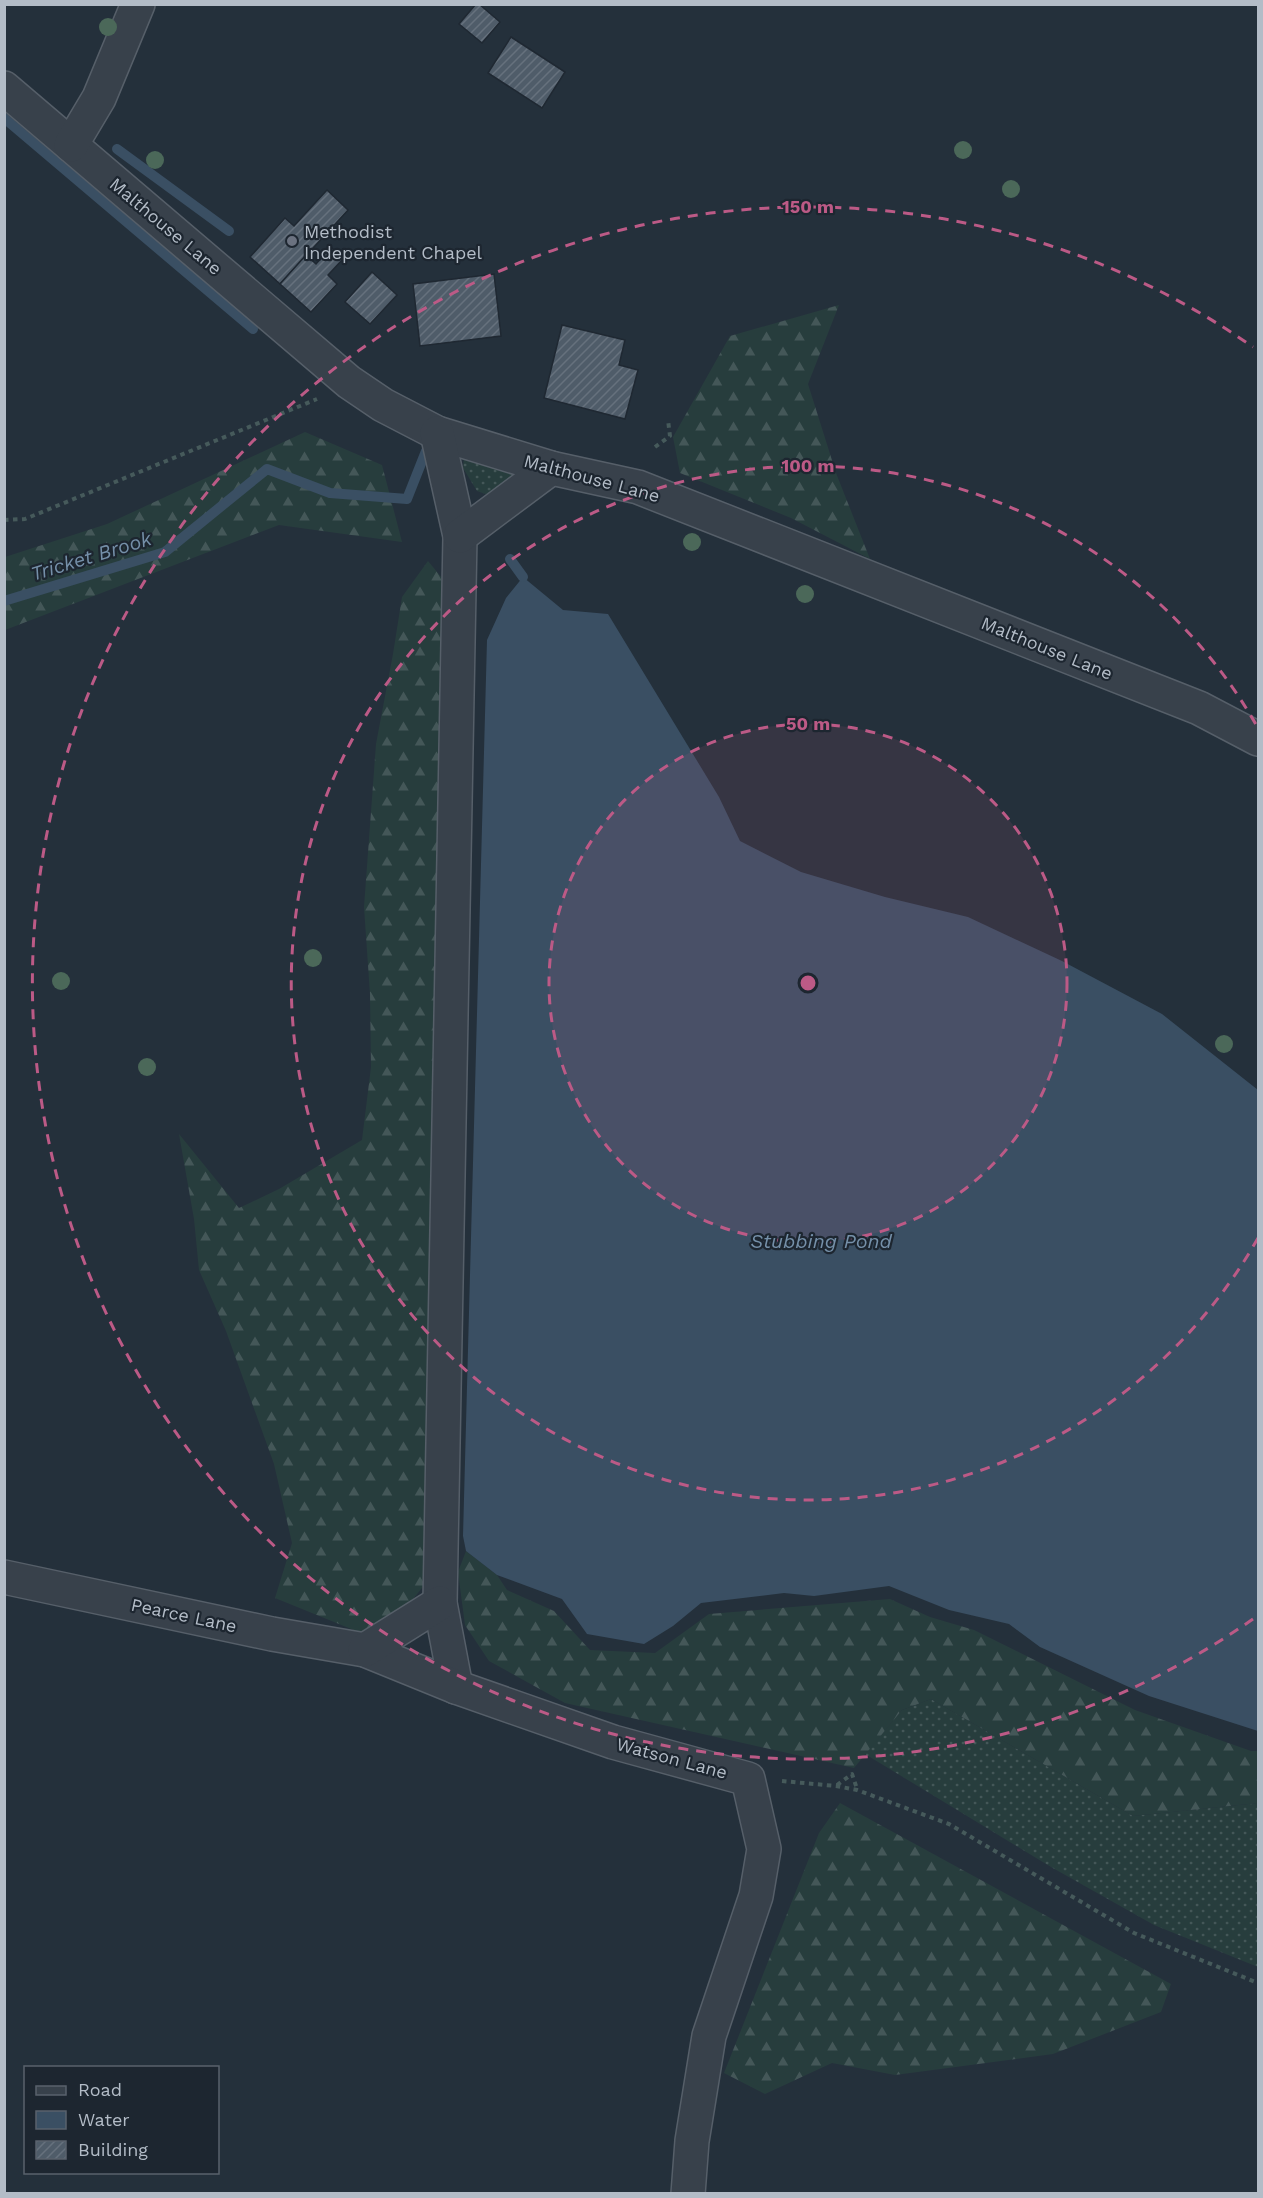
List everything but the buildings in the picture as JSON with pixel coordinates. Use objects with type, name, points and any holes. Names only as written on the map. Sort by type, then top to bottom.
[{"type":"street","points":[[71,145],[99,99],[138,4]]},
{"type":"street","name":"Malthouse Lane","points":[[4,88],[349,382],[383,405],[437,433],[551,468],[638,487],[1199,708],[1258,739]]},
{"type":"street","points":[[437,433],[460,536],[440,1603],[456,1687]]},
{"type":"street","points":[[460,536],[551,468]]},
{"type":"street","name":"Pearce Lane","points":[[4,1577],[272,1634],[365,1650]]},
{"type":"street","points":[[365,1650],[440,1603]]},
{"type":"street","name":"Watson Lane","points":[[365,1650],[456,1687],[613,1742],[748,1779],[764,1849],[756,1896],[709,2036],[692,2141],[688,2193]]},
{"type":"path","points":[[4,520],[25,519],[334,392],[349,382]]},
{"type":"path","points":[[655,447],[670,436],[668,420]]},
{"type":"path","points":[[837,1786],[852,1774],[857,1790]]},
{"type":"path","points":[[748,1779],[837,1786],[857,1790],[949,1824],[1134,1933],[1258,1983]]},
{"type":"green space","points":[[839,305],[808,384],[836,473],[870,559],[791,518],[680,473],[673,437],[730,336]]},
{"type":"green space","points":[[305,432],[382,465],[402,542],[279,525],[5,630],[5,557],[107,524]]},
{"type":"green space","points":[[464,456],[512,470],[516,477],[488,495],[477,491],[463,468]]},
{"type":"green space","points":[[428,561],[447,584],[426,1583],[404,1610],[366,1635],[275,1598],[292,1543],[274,1464],[226,1331],[199,1270],[194,1219],[179,1134],[239,1208],[279,1189],[362,1140],[371,1067],[370,994],[364,907],[376,744],[402,597]]},
{"type":"green space","points":[[466,1551],[497,1575],[507,1590],[554,1611],[590,1650],[655,1653],[709,1614],[890,1599],[930,1617],[974,1630],[1135,1710],[1251,1751],[1258,1751],[1258,1803],[1133,1816],[931,1699],[902,1710],[854,1768],[565,1703],[489,1661],[465,1625],[458,1572]]},
{"type":"green space","points":[[931,1699],[1133,1816],[1258,1803],[1258,1967],[1154,1925],[1051,1867],[865,1754],[902,1710]]},
{"type":"green space","points":[[840,1803],[1171,1984],[1161,2012],[1053,2054],[895,2075],[832,2063],[765,2094],[724,2073],[819,1833]]},
{"type":"water","name":"Stubbing Pond","points":[[523,577],[563,610],[608,614],[719,797],[740,841],[801,872],[885,897],[968,917],[1062,961],[1162,1014],[1258,1090],[1258,1731],[1149,1696],[1040,1647],[1009,1624],[949,1610],[889,1586],[814,1596],[784,1593],[701,1603],[673,1626],[644,1644],[587,1634],[562,1599],[497,1575],[466,1551],[463,1536],[487,640],[506,598]]},
{"type":"waterway","points":[[4,118],[253,329]]},
{"type":"waterway","points":[[117,149],[229,231]]},
{"type":"waterway","name":"Tricket Brook","points":[[4,601],[165,552],[267,469],[330,493],[407,499],[426,451]]},
{"type":"waterway","name":"Tricket Brook","points":[[510,559],[523,577]]},
{"type":"place","name":"Methodist Independent Chapel","points":[[292,241]]}]
